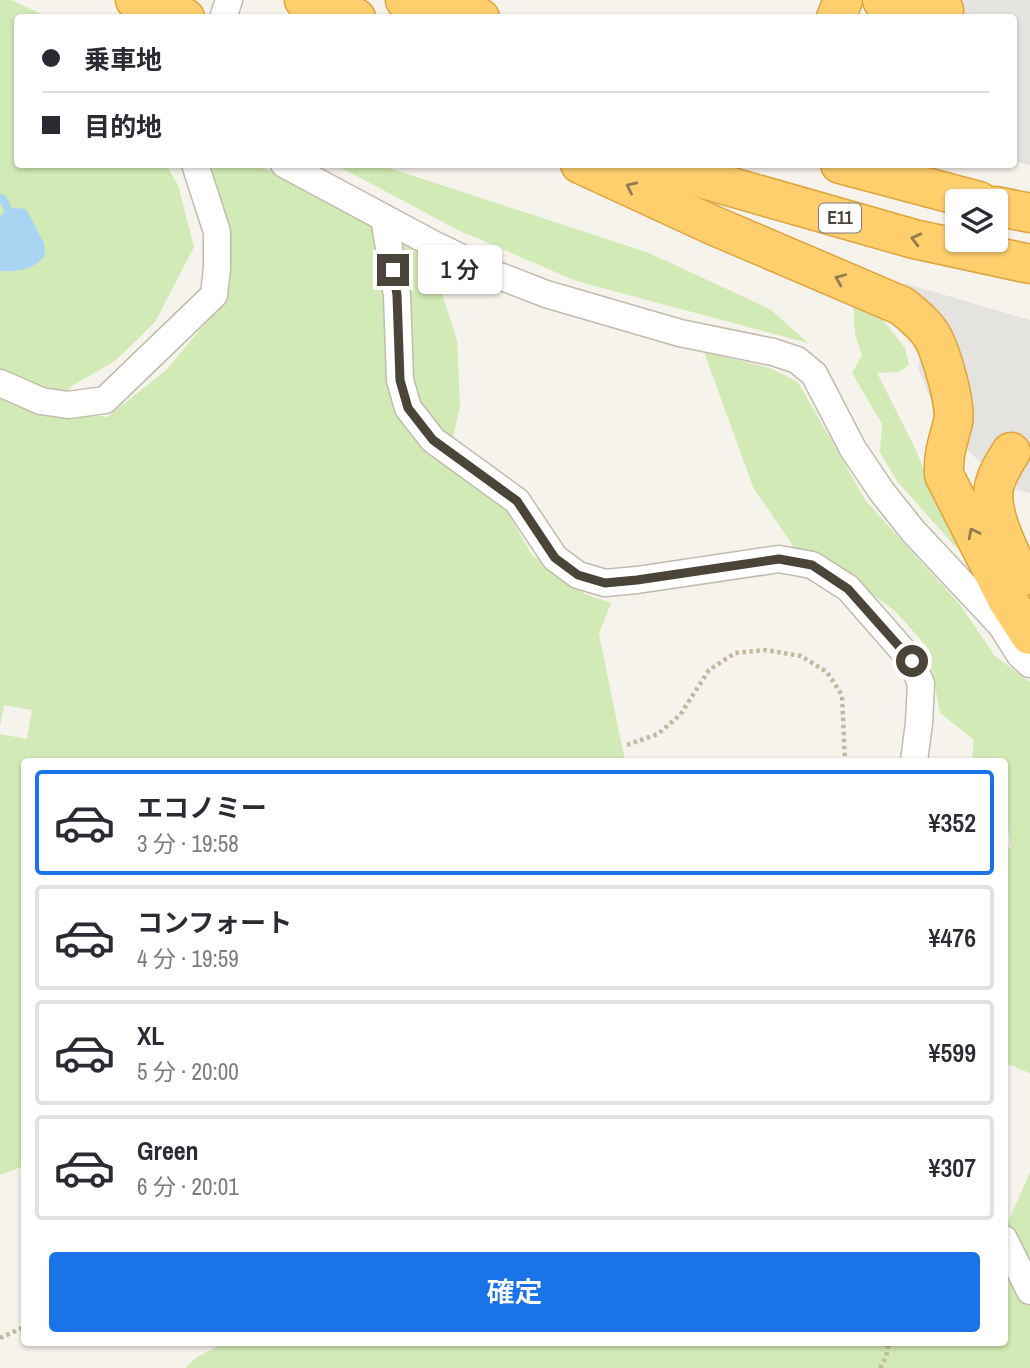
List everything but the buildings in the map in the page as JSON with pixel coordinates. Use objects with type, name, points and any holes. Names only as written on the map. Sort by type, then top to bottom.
[{"type":"highway","points":[[304,0],[344,14]]},
{"type":"highway","points":[[405,0],[463,14]]},
{"type":"highway","points":[[882,0],[883,4],[895,12],[944,10]]},
{"type":"highway","points":[[589,168],[710,224],[902,306],[919,320],[933,338],[955,403],[953,422],[943,455],[944,475],[1008,601],[1030,635]]},
{"type":"highway","name":"E11","points":[[665,168],[914,239],[1030,264]]},
{"type":"highway","points":[[855,168],[945,192]]},
{"type":"highway","points":[[1008,208],[1030,213]]},
{"type":"highway","points":[[1011,452],[999,472],[994,487],[993,506],[1030,596]]},
{"type":"street","points":[[0,383],[41,401],[68,405],[105,400],[214,295],[217,232],[196,168]]},
{"type":"street","points":[[291,168],[498,275],[546,294],[680,333],[773,352],[797,360],[814,374],[853,449],[882,492],[913,530],[1001,625],[1020,655],[1030,664]]},
{"type":"street","points":[[384,218],[397,295],[400,380],[408,408],[433,440],[517,501],[555,558],[578,575],[605,583],[779,559],[812,565],[848,589],[912,661],[921,684],[914,758]]},
{"type":"street","points":[[1008,1247],[1030,1291]]},
{"type":"path","points":[[627,745],[658,734],[680,715],[709,670],[735,653],[766,650],[801,656],[827,672],[842,695],[845,758]]},
{"type":"path","points":[[0,1338],[21,1328]]},
{"type":"path","points":[[880,1368],[888,1346]]},
{"type":"green space","points":[[0,0],[11,0],[41,14],[14,14],[14,168],[168,168],[178,185],[194,247],[155,322],[115,361],[70,387],[60,411],[107,417],[165,371],[218,309],[209,188],[213,168],[262,168],[273,171],[431,260],[457,340],[460,406],[447,464],[505,508],[532,555],[585,594],[611,603],[599,634],[624,758],[21,758],[21,1167],[0,1175],[0,734],[27,739],[32,710],[4,705],[0,727],[0,271],[25,269],[45,256],[6,209],[0,217]]},
{"type":"green space","points":[[342,168],[389,168],[649,253],[770,309],[808,343],[576,281],[458,230]]},
{"type":"green space","points":[[853,303],[865,304],[884,321],[905,348],[909,365],[898,372],[877,373],[914,446],[959,551],[897,481],[880,452],[882,424],[852,373],[862,355],[855,334]]},
{"type":"green space","points":[[704,352],[770,368],[798,382],[866,501],[961,606],[994,655],[1030,682],[1030,1073],[1008,1064],[1008,847],[1011,848],[1008,828],[1008,758],[972,758],[974,740],[940,713],[928,648],[896,612],[850,577],[797,552],[753,487]]},
{"type":"green space","points":[[1030,1172],[1030,1368],[185,1368],[197,1357],[219,1346],[1008,1346],[1008,1222]]},
{"type":"shaded area","points":[[909,0],[1030,0],[1030,165],[1017,162],[1017,14],[899,14]]},
{"type":"shaded area","points":[[904,283],[1030,320],[1030,493],[1016,490],[1019,473],[979,461],[938,417],[918,368],[921,352]]},
{"type":"water","points":[[6,209],[26,209],[44,243],[45,256],[25,269],[0,271],[0,217]]},
{"type":"waterway","points":[[0,198],[12,217]]},
{"type":"route","points":[[393,270],[397,295],[400,380],[408,408],[433,440],[517,501],[555,558],[578,575],[605,583],[779,559],[812,565],[848,589],[912,661]]}]
